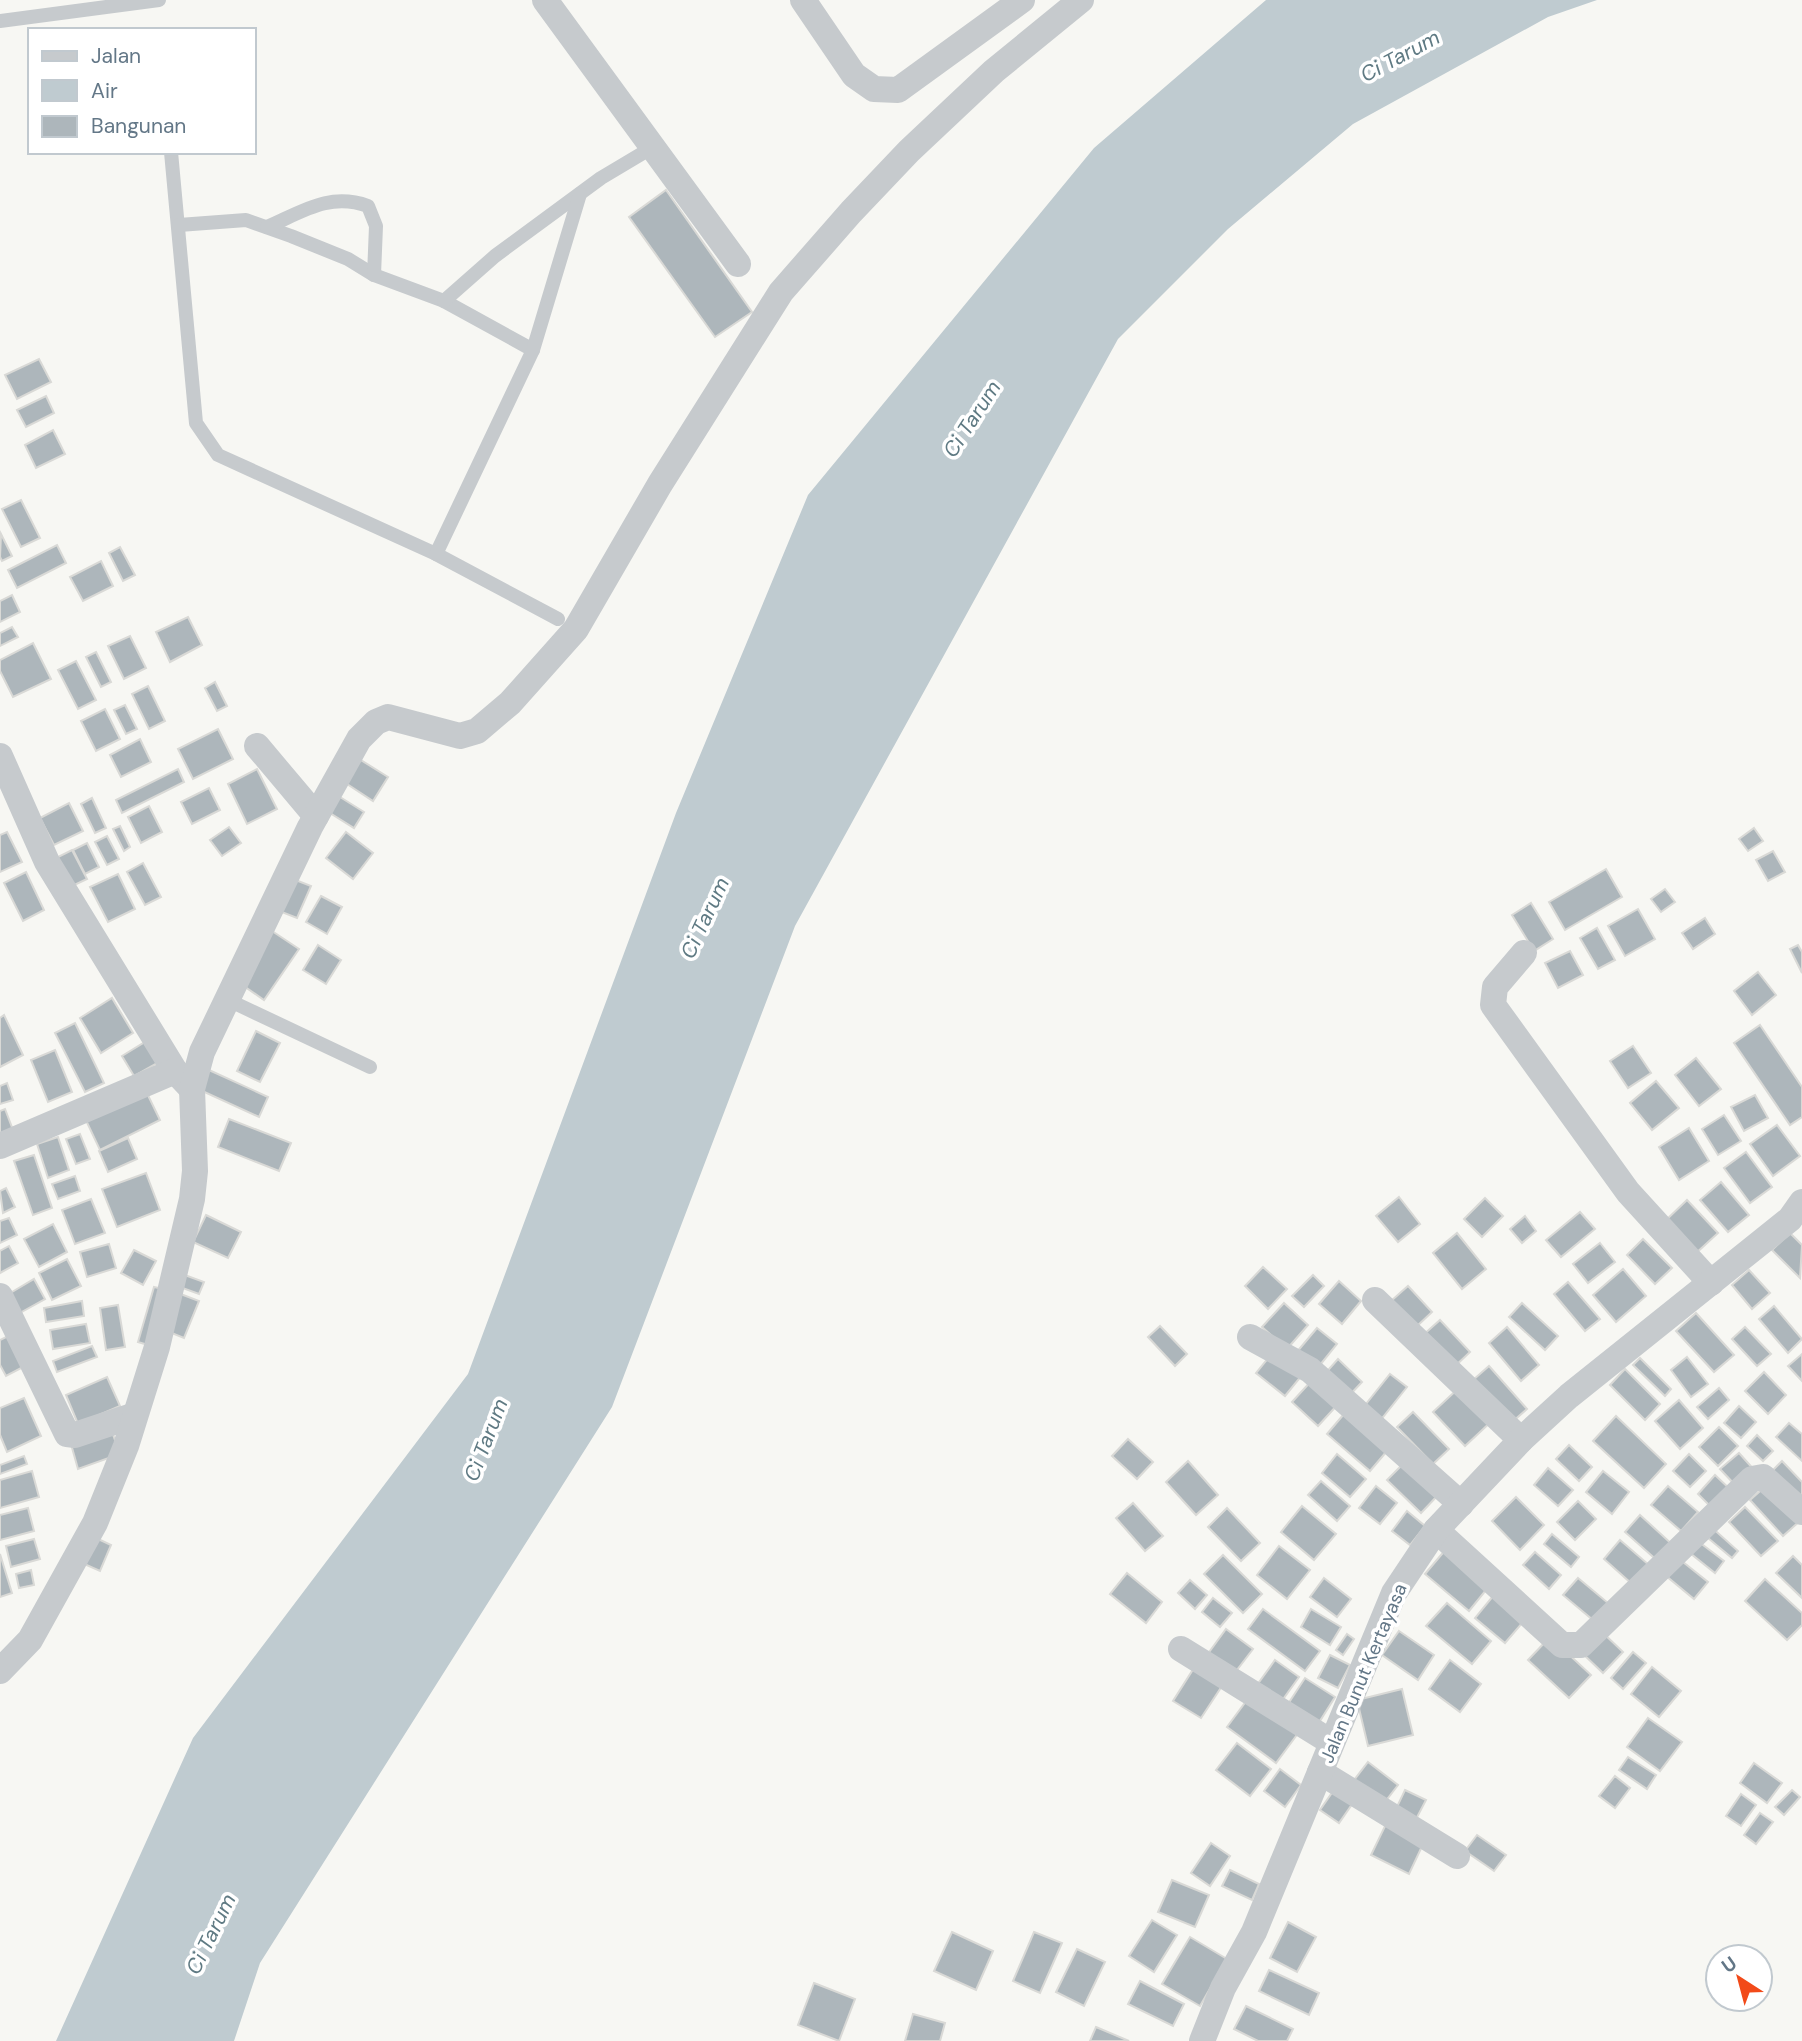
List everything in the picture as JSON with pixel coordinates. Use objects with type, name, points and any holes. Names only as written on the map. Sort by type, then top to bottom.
[{"type":"street","points":[[545,0],[738,264]]},
{"type":"street","points":[[803,0],[854,75],[874,89],[898,90],[1022,0]]},
{"type":"street","points":[[0,1146],[183,1080],[202,1052],[316,816],[359,740],[376,722],[388,717],[460,736],[477,731],[536,676],[576,629],[660,484],[781,292],[909,151],[993,71],[1081,0]]},
{"type":"street","points":[[257,746],[316,816]]},
{"type":"street","points":[[0,756],[47,862],[183,1080],[195,1171],[192,1199],[157,1347],[95,1523],[30,1640],[0,1671]]},
{"type":"street","points":[[1524,953],[1495,988],[1493,1005],[1628,1192],[1711,1283]]},
{"type":"street","name":"Jalan Bunut Kertayasa","points":[[1202,2041],[1223,1988],[1254,1932],[1394,1593],[1436,1530],[1521,1440],[1615,1357],[1790,1219],[1802,1202]]},
{"type":"street","points":[[0,1296],[67,1434],[75,1435],[135,1415]]},
{"type":"street","points":[[1375,1300],[1521,1440]]},
{"type":"street","points":[[1250,1337],[1310,1370],[1461,1504]]},
{"type":"street","points":[[1436,1530],[1562,1645],[1574,1647],[1581,1645],[1752,1479],[1763,1477],[1802,1513]]},
{"type":"street","points":[[1181,1649],[1331,1742]]},
{"type":"street","points":[[1320,1772],[1457,1856]]},
{"type":"lane","points":[[0,21],[159,0]]},
{"type":"lane","points":[[444,301],[495,256],[580,194],[653,147]]},
{"type":"lane","points":[[171,154],[196,423],[218,455],[436,554],[558,619]]},
{"type":"lane","points":[[436,554],[533,350],[580,194]]},
{"type":"lane","points":[[267,228],[328,200],[355,201],[368,206],[376,226],[374,275]]},
{"type":"lane","points":[[179,225],[246,220],[348,258],[374,275],[444,301],[533,350]]},
{"type":"lane","points":[[226,999],[370,1067]]},
{"type":"water","name":"Ci Tarum","points":[[1266,0],[1597,0],[1548,17],[1353,124],[1228,229],[1118,339],[795,926],[612,1407],[260,1963],[234,2041],[56,2041],[193,1738],[468,1374],[676,813],[808,495],[1094,148]]},
{"type":"building","points":[[666,190],[752,312],[715,337],[629,217]]},
{"type":"building","points":[[39,359],[51,382],[17,399],[5,375]]},
{"type":"building","points":[[46,396],[54,413],[26,427],[17,410]]},
{"type":"building","points":[[53,430],[65,454],[36,468],[25,445]]},
{"type":"building","points":[[21,500],[40,538],[21,547],[2,509]]},
{"type":"building","points":[[1,534],[12,556],[2,561],[0,557]]},
{"type":"building","points":[[57,545],[66,563],[17,588],[8,570]]},
{"type":"building","points":[[120,547],[135,575],[123,581],[109,553]]},
{"type":"building","points":[[101,561],[113,586],[83,601],[70,577]]},
{"type":"building","points":[[12,595],[20,612],[0,622],[0,601]]},
{"type":"building","points":[[188,617],[202,645],[170,662],[156,632]]},
{"type":"building","points":[[12,627],[18,637],[0,646],[0,633]]},
{"type":"building","points":[[130,636],[146,668],[124,679],[108,646]]},
{"type":"building","points":[[33,643],[51,679],[13,697],[0,671],[0,660]]},
{"type":"building","points":[[96,652],[111,682],[101,687],[86,657]]},
{"type":"building","points":[[76,661],[96,700],[78,709],[58,670]]},
{"type":"building","points":[[215,682],[227,706],[217,711],[205,688]]},
{"type":"building","points":[[148,686],[165,721],[149,729],[132,694]]},
{"type":"building","points":[[125,705],[137,729],[126,734],[114,710]]},
{"type":"building","points":[[105,709],[120,739],[96,751],[81,721]]},
{"type":"building","points":[[218,729],[233,759],[193,779],[178,749]]},
{"type":"building","points":[[140,739],[151,762],[121,777],[110,755]]},
{"type":"building","points":[[356,757],[388,777],[373,801],[341,780]]},
{"type":"building","points":[[178,769],[184,782],[122,813],[116,800]]},
{"type":"building","points":[[257,769],[277,809],[247,824],[228,784]]},
{"type":"building","points":[[209,788],[220,810],[192,824],[181,802]]},
{"type":"building","points":[[332,792],[364,812],[354,828],[322,808]]},
{"type":"building","points":[[92,798],[106,828],[95,833],[81,804]]},
{"type":"building","points":[[69,803],[83,831],[54,845],[40,818]]},
{"type":"building","points":[[149,806],[162,832],[141,843],[128,817]]},
{"type":"building","points":[[120,826],[130,847],[124,851],[113,829]]},
{"type":"building","points":[[229,827],[241,843],[222,856],[210,840]]},
{"type":"building","points":[[1754,828],[1763,841],[1748,851],[1739,839]]},
{"type":"building","points":[[7,832],[22,862],[0,872],[0,835]]},
{"type":"building","points":[[346,832],[373,853],[353,879],[326,858]]},
{"type":"building","points":[[107,836],[119,859],[107,865],[95,842]]},
{"type":"building","points":[[87,843],[99,867],[85,874],[73,850]]},
{"type":"building","points":[[72,850],[87,879],[66,889],[52,860]]},
{"type":"building","points":[[1773,851],[1785,872],[1768,881],[1756,860]]},
{"type":"building","points":[[143,863],[161,897],[145,905],[127,872]]},
{"type":"building","points":[[1606,869],[1622,897],[1565,930],[1549,902]]},
{"type":"building","points":[[26,872],[44,910],[23,921],[4,883]]},
{"type":"building","points":[[118,874],[135,909],[108,922],[90,887]]},
{"type":"building","points":[[288,877],[311,886],[297,918],[274,909]]},
{"type":"building","points":[[1665,889],[1675,902],[1661,912],[1651,899]]},
{"type":"building","points":[[321,896],[342,907],[327,934],[306,922]]},
{"type":"building","points":[[1531,903],[1553,939],[1534,951],[1512,915]]},
{"type":"building","points":[[1638,909],[1655,939],[1625,956],[1608,926]]},
{"type":"building","points":[[1705,918],[1715,934],[1693,949],[1682,933]]},
{"type":"building","points":[[1597,928],[1615,960],[1598,969],[1580,938]]},
{"type":"building","points":[[272,931],[299,949],[264,1000],[238,982]]},
{"type":"building","points":[[318,945],[341,960],[326,984],[303,970]]},
{"type":"building","points":[[1798,945],[1802,952],[1802,973],[1790,949]]},
{"type":"building","points":[[1570,951],[1583,975],[1558,988],[1545,963]]},
{"type":"building","points":[[1758,972],[1776,995],[1752,1015],[1734,991]]},
{"type":"building","points":[[112,998],[133,1033],[101,1053],[80,1018]]},
{"type":"building","points":[[4,1015],[23,1055],[0,1067],[0,1018]]},
{"type":"building","points":[[75,1023],[104,1083],[85,1092],[55,1033]]},
{"type":"building","points":[[1760,1025],[1802,1087],[1802,1117],[1790,1125],[1734,1043]]},
{"type":"building","points":[[256,1031],[280,1043],[260,1082],[237,1071]]},
{"type":"building","points":[[145,1042],[157,1063],[134,1076],[122,1056]]},
{"type":"building","points":[[1633,1046],[1651,1073],[1628,1088],[1610,1061]]},
{"type":"building","points":[[55,1050],[72,1092],[48,1102],[31,1060]]},
{"type":"building","points":[[1696,1058],[1721,1089],[1699,1106],[1675,1075]]},
{"type":"building","points":[[209,1070],[268,1097],[259,1117],[200,1090]]},
{"type":"building","points":[[1656,1081],[1679,1108],[1652,1130],[1630,1103]]},
{"type":"building","points":[[7,1083],[13,1100],[0,1104],[0,1086]]},
{"type":"building","points":[[143,1085],[160,1120],[100,1150],[83,1114]]},
{"type":"building","points":[[1755,1095],[1768,1118],[1744,1131],[1731,1107]]},
{"type":"building","points":[[5,1109],[13,1130],[0,1136],[0,1111]]},
{"type":"building","points":[[1724,1115],[1741,1141],[1718,1155],[1702,1129]]},
{"type":"building","points":[[229,1119],[291,1143],[279,1171],[218,1147]]},
{"type":"building","points":[[1777,1125],[1800,1156],[1773,1176],[1750,1144]]},
{"type":"building","points":[[1689,1128],[1709,1161],[1679,1180],[1659,1147]]},
{"type":"building","points":[[80,1134],[90,1159],[76,1164],[66,1139]]},
{"type":"building","points":[[58,1137],[69,1170],[48,1178],[37,1144]]},
{"type":"building","points":[[128,1138],[137,1159],[108,1172],[99,1151]]},
{"type":"building","points":[[1746,1152],[1772,1187],[1750,1203],[1724,1168]]},
{"type":"building","points":[[34,1155],[52,1208],[33,1215],[14,1161]]},
{"type":"building","points":[[146,1173],[160,1210],[117,1227],[102,1189]]},
{"type":"building","points":[[75,1176],[80,1191],[58,1199],[52,1184]]},
{"type":"building","points":[[1721,1182],[1749,1215],[1728,1232],[1700,1200]]},
{"type":"building","points":[[6,1188],[15,1207],[3,1213],[0,1191]]},
{"type":"building","points":[[1399,1197],[1420,1224],[1398,1242],[1376,1216]]},
{"type":"building","points":[[1485,1198],[1503,1216],[1482,1237],[1464,1219]]},
{"type":"building","points":[[91,1199],[105,1233],[75,1244],[62,1210]]},
{"type":"building","points":[[1687,1200],[1718,1233],[1694,1255],[1664,1222]]},
{"type":"building","points":[[1580,1212],[1595,1229],[1561,1257],[1546,1240]]},
{"type":"building","points":[[206,1215],[241,1232],[228,1258],[193,1242]]},
{"type":"building","points":[[1525,1216],[1536,1231],[1522,1243],[1510,1229]]},
{"type":"building","points":[[9,1218],[17,1235],[0,1243],[0,1221]]},
{"type":"building","points":[[53,1224],[67,1252],[39,1267],[24,1239]]},
{"type":"building","points":[[1457,1233],[1486,1269],[1462,1289],[1433,1253]]},
{"type":"building","points":[[1790,1233],[1802,1245],[1800,1278],[1772,1250]]},
{"type":"building","points":[[1643,1239],[1672,1268],[1655,1284],[1627,1255]]},
{"type":"building","points":[[1600,1243],[1615,1262],[1588,1283],[1573,1264]]},
{"type":"building","points":[[109,1244],[116,1268],[87,1277],[80,1252]]},
{"type":"building","points":[[9,1246],[18,1263],[0,1273],[0,1251]]},
{"type":"building","points":[[134,1250],[156,1261],[143,1285],[121,1273]]},
{"type":"building","points":[[67,1259],[81,1286],[52,1300],[39,1273]]},
{"type":"building","points":[[1263,1267],[1287,1289],[1268,1309],[1245,1286]]},
{"type":"building","points":[[1623,1269],[1646,1296],[1616,1322],[1593,1295]]},
{"type":"building","points":[[1749,1270],[1770,1293],[1752,1309],[1732,1285]]},
{"type":"building","points":[[182,1274],[204,1282],[199,1294],[177,1286]]},
{"type":"building","points":[[1313,1275],[1324,1286],[1304,1307],[1292,1296]]},
{"type":"building","points":[[34,1279],[45,1299],[18,1314],[7,1295]]},
{"type":"building","points":[[1339,1281],[1361,1301],[1342,1324],[1319,1304]]},
{"type":"building","points":[[1568,1282],[1600,1319],[1585,1331],[1554,1294]]},
{"type":"building","points":[[1408,1286],[1432,1312],[1416,1327],[1391,1301]]},
{"type":"building","points":[[154,1287],[163,1289],[148,1345],[138,1342]]},
{"type":"building","points":[[178,1293],[199,1301],[184,1338],[164,1330]]},
{"type":"building","points":[[82,1301],[84,1316],[46,1322],[44,1308]]},
{"type":"building","points":[[1284,1303],[1308,1325],[1287,1349],[1262,1327]]},
{"type":"building","points":[[1522,1303],[1558,1336],[1545,1350],[1509,1317]]},
{"type":"building","points":[[118,1305],[125,1347],[106,1350],[100,1308]]},
{"type":"building","points":[[1774,1306],[1802,1339],[1788,1353],[1759,1319]]},
{"type":"building","points":[[1696,1313],[1734,1355],[1714,1372],[1676,1331]]},
{"type":"building","points":[[1440,1320],[1470,1352],[1452,1369],[1422,1336]]},
{"type":"building","points":[[86,1324],[90,1343],[53,1349],[50,1330]]},
{"type":"building","points":[[1160,1326],[1187,1354],[1175,1366],[1148,1337]]},
{"type":"building","points":[[1507,1327],[1539,1365],[1521,1381],[1489,1343]]},
{"type":"building","points":[[1745,1327],[1771,1354],[1757,1366],[1732,1339]]},
{"type":"building","points":[[1317,1328],[1337,1344],[1316,1370],[1296,1353]]},
{"type":"building","points":[[12,1334],[27,1365],[6,1376],[0,1365],[0,1340]]},
{"type":"building","points":[[92,1346],[97,1357],[57,1372],[53,1361]]},
{"type":"building","points":[[1274,1351],[1303,1374],[1285,1396],[1256,1373]]},
{"type":"building","points":[[1802,1354],[1802,1381],[1788,1366]]},
{"type":"building","points":[[1687,1357],[1708,1384],[1691,1397],[1671,1370]]},
{"type":"building","points":[[1640,1358],[1671,1389],[1665,1396],[1633,1365]]},
{"type":"building","points":[[1338,1359],[1362,1382],[1346,1399],[1322,1377]]},
{"type":"building","points":[[1489,1366],[1527,1409],[1511,1423],[1473,1380]]},
{"type":"building","points":[[1625,1369],[1660,1404],[1645,1420],[1610,1385]]},
{"type":"building","points":[[1764,1372],[1786,1395],[1768,1414],[1745,1391]]},
{"type":"building","points":[[1390,1374],[1407,1387],[1379,1422],[1362,1409]]},
{"type":"building","points":[[107,1377],[120,1406],[78,1424],[66,1395]]},
{"type":"building","points":[[1314,1378],[1340,1402],[1318,1426],[1292,1402]]},
{"type":"building","points":[[1462,1385],[1494,1419],[1465,1446],[1433,1412]]},
{"type":"building","points":[[1719,1388],[1729,1400],[1708,1419],[1697,1407]]},
{"type":"building","points":[[24,1398],[41,1436],[7,1452],[0,1435],[0,1408]]},
{"type":"building","points":[[1679,1400],[1703,1428],[1680,1449],[1655,1421]]},
{"type":"building","points":[[1739,1406],[1756,1422],[1741,1438],[1724,1423]]},
{"type":"building","points":[[1413,1412],[1449,1449],[1433,1464],[1397,1427]]},
{"type":"building","points":[[1344,1414],[1387,1451],[1370,1471],[1327,1434]]},
{"type":"building","points":[[1616,1416],[1666,1464],[1644,1488],[1593,1441]]},
{"type":"building","points":[[1789,1423],[1802,1434],[1802,1461],[1776,1437]]},
{"type":"building","points":[[1719,1427],[1738,1446],[1718,1466],[1699,1447]]},
{"type":"building","points":[[111,1429],[120,1454],[78,1469],[71,1444]]},
{"type":"building","points":[[1757,1435],[1773,1451],[1763,1461],[1747,1446]]},
{"type":"building","points":[[1128,1439],[1153,1462],[1137,1479],[1112,1456]]},
{"type":"building","points":[[1569,1445],[1592,1467],[1579,1481],[1556,1459]]},
{"type":"building","points":[[1739,1453],[1756,1472],[1738,1488],[1720,1469]]},
{"type":"building","points":[[1337,1454],[1366,1479],[1350,1497],[1322,1473]]},
{"type":"building","points":[[1689,1454],[1706,1471],[1690,1487],[1673,1471]]},
{"type":"building","points":[[24,1456],[27,1464],[0,1474],[0,1465]]},
{"type":"building","points":[[1188,1461],[1218,1495],[1196,1515],[1166,1482]]},
{"type":"building","points":[[1406,1461],[1440,1493],[1421,1513],[1387,1480]]},
{"type":"building","points":[[1782,1461],[1802,1482],[1802,1506],[1770,1473]]},
{"type":"building","points":[[1548,1468],[1573,1490],[1558,1506],[1534,1485]]},
{"type":"building","points":[[32,1471],[39,1497],[0,1508],[0,1480]]},
{"type":"building","points":[[1603,1471],[1629,1492],[1612,1514],[1586,1492]]},
{"type":"building","points":[[1715,1475],[1733,1492],[1715,1511],[1698,1494]]},
{"type":"building","points":[[1321,1481],[1350,1506],[1337,1521],[1308,1495]]},
{"type":"building","points":[[1768,1484],[1801,1520],[1783,1536],[1750,1500]]},
{"type":"building","points":[[1376,1486],[1397,1503],[1380,1524],[1359,1508]]},
{"type":"building","points":[[1668,1486],[1698,1512],[1681,1531],[1651,1505]]},
{"type":"building","points":[[1516,1497],[1544,1525],[1520,1550],[1492,1521]]},
{"type":"building","points":[[1578,1501],[1596,1519],[1575,1540],[1557,1522]]},
{"type":"building","points":[[1133,1503],[1163,1536],[1145,1551],[1116,1518]]},
{"type":"building","points":[[1302,1506],[1336,1534],[1314,1560],[1281,1532]]},
{"type":"building","points":[[1745,1507],[1778,1541],[1761,1556],[1729,1522]]},
{"type":"building","points":[[28,1508],[34,1531],[0,1540],[0,1515]]},
{"type":"building","points":[[1227,1508],[1260,1543],[1241,1561],[1208,1527]]},
{"type":"building","points":[[1407,1511],[1425,1526],[1410,1545],[1392,1531]]},
{"type":"building","points":[[1640,1515],[1675,1547],[1660,1563],[1625,1532]]},
{"type":"building","points":[[1709,1525],[1738,1551],[1732,1558],[1702,1533]]},
{"type":"building","points":[[1552,1534],[1579,1557],[1571,1567],[1544,1544]]},
{"type":"building","points":[[94,1537],[111,1545],[100,1571],[82,1563]]},
{"type":"building","points":[[34,1539],[40,1559],[11,1567],[6,1546]]},
{"type":"building","points":[[1620,1540],[1649,1565],[1632,1584],[1604,1559]]},
{"type":"building","points":[[1699,1542],[1724,1561],[1715,1573],[1690,1553]]},
{"type":"building","points":[[1279,1546],[1310,1570],[1287,1599],[1257,1575]]},
{"type":"building","points":[[1447,1548],[1491,1584],[1469,1611],[1425,1574]]},
{"type":"building","points":[[1535,1552],[1561,1575],[1549,1589],[1523,1565]]},
{"type":"building","points":[[0,1554],[12,1593],[0,1597]]},
{"type":"building","points":[[1223,1555],[1262,1594],[1243,1613],[1204,1574]]},
{"type":"building","points":[[1793,1556],[1802,1565],[1802,1598],[1776,1573]]},
{"type":"building","points":[[1678,1558],[1708,1582],[1694,1599],[1665,1575]]},
{"type":"building","points":[[31,1570],[34,1585],[19,1588],[16,1574]]},
{"type":"building","points":[[1127,1573],[1162,1602],[1146,1623],[1110,1594]]},
{"type":"building","points":[[1324,1578],[1351,1599],[1337,1617],[1310,1597]]},
{"type":"building","points":[[1578,1578],[1608,1603],[1593,1620],[1563,1595]]},
{"type":"building","points":[[1765,1579],[1802,1613],[1802,1625],[1787,1640],[1745,1601]]},
{"type":"building","points":[[1190,1580],[1207,1595],[1195,1609],[1178,1593]]},
{"type":"building","points":[[1498,1590],[1529,1615],[1505,1643],[1475,1618]]},
{"type":"building","points":[[1213,1598],[1232,1613],[1220,1627],[1202,1612]]},
{"type":"building","points":[[1447,1603],[1491,1641],[1472,1664],[1426,1626]]},
{"type":"building","points":[[1263,1609],[1320,1651],[1305,1671],[1248,1629]]},
{"type":"building","points":[[1311,1609],[1341,1627],[1330,1645],[1301,1627]]},
{"type":"building","points":[[1226,1629],[1253,1649],[1233,1675],[1207,1655]]},
{"type":"building","points":[[1399,1631],[1434,1655],[1418,1680],[1382,1655]]},
{"type":"building","points":[[1601,1631],[1623,1652],[1603,1673],[1581,1652]]},
{"type":"building","points":[[1347,1634],[1354,1639],[1343,1655],[1336,1650]]},
{"type":"building","points":[[1550,1637],[1591,1675],[1569,1698],[1528,1660]]},
{"type":"building","points":[[1633,1652],[1646,1663],[1623,1689],[1611,1678]]},
{"type":"building","points":[[1330,1655],[1350,1665],[1338,1688],[1318,1678]]},
{"type":"building","points":[[1275,1660],[1299,1677],[1281,1702],[1257,1685]]},
{"type":"building","points":[[1450,1660],[1481,1684],[1460,1712],[1429,1689]]},
{"type":"building","points":[[1652,1667],[1681,1691],[1659,1717],[1631,1694]]},
{"type":"building","points":[[1194,1668],[1222,1686],[1201,1718],[1173,1701]]},
{"type":"building","points":[[1305,1678],[1335,1697],[1318,1724],[1288,1704]]},
{"type":"building","points":[[1402,1689],[1413,1735],[1368,1746],[1357,1700]]},
{"type":"building","points":[[1250,1696],[1299,1732],[1276,1763],[1227,1727]]},
{"type":"building","points":[[1648,1718],[1682,1742],[1660,1771],[1627,1747]]},
{"type":"building","points":[[1237,1743],[1271,1769],[1250,1796],[1216,1770]]},
{"type":"building","points":[[1628,1757],[1656,1775],[1647,1789],[1619,1770]]},
{"type":"building","points":[[1368,1762],[1398,1785],[1381,1807],[1351,1784]]},
{"type":"building","points":[[1754,1763],[1782,1783],[1767,1803],[1740,1783]]},
{"type":"building","points":[[1280,1769],[1301,1785],[1285,1807],[1264,1791]]},
{"type":"building","points":[[1615,1776],[1630,1788],[1615,1808],[1599,1796]]},
{"type":"building","points":[[1336,1787],[1355,1800],[1339,1823],[1320,1810]]},
{"type":"building","points":[[1405,1790],[1426,1800],[1414,1823],[1394,1813]]},
{"type":"building","points":[[1792,1790],[1800,1797],[1784,1815],[1775,1807]]},
{"type":"building","points":[[1741,1794],[1756,1805],[1741,1826],[1726,1816]]},
{"type":"building","points":[[1760,1813],[1773,1822],[1756,1844],[1744,1835]]},
{"type":"building","points":[[1387,1822],[1425,1840],[1409,1874],[1371,1855]]},
{"type":"building","points":[[1477,1835],[1506,1855],[1494,1871],[1465,1851]]},
{"type":"building","points":[[1211,1843],[1230,1856],[1210,1886],[1191,1873]]},
{"type":"building","points":[[1230,1870],[1259,1884],[1252,1900],[1222,1886]]},
{"type":"building","points":[[1172,1880],[1209,1895],[1195,1927],[1158,1912]]},
{"type":"building","points":[[1152,1920],[1177,1935],[1154,1972],[1129,1956]]},
{"type":"building","points":[[1288,1922],[1316,1937],[1297,1972],[1270,1958]]},
{"type":"building","points":[[952,1932],[993,1951],[976,1990],[934,1971]]},
{"type":"building","points":[[1034,1932],[1062,1943],[1040,1993],[1013,1981]]},
{"type":"building","points":[[1190,1937],[1227,1959],[1200,2006],[1162,1984]]},
{"type":"building","points":[[1077,1949],[1105,1962],[1084,2006],[1056,1992]]},
{"type":"building","points":[[1269,1970],[1319,1993],[1309,2015],[1259,1991]]},
{"type":"building","points":[[1140,1981],[1184,2004],[1173,2026],[1128,2004]]},
{"type":"building","points":[[814,1983],[855,1999],[839,2041],[798,2025]]},
{"type":"building","points":[[1246,2006],[1293,2029],[1287,2041],[1258,2041],[1234,2029]]},
{"type":"building","points":[[913,2014],[945,2023],[940,2041],[905,2041]]},
{"type":"building","points":[[1096,2027],[1129,2041],[1090,2041]]}]
